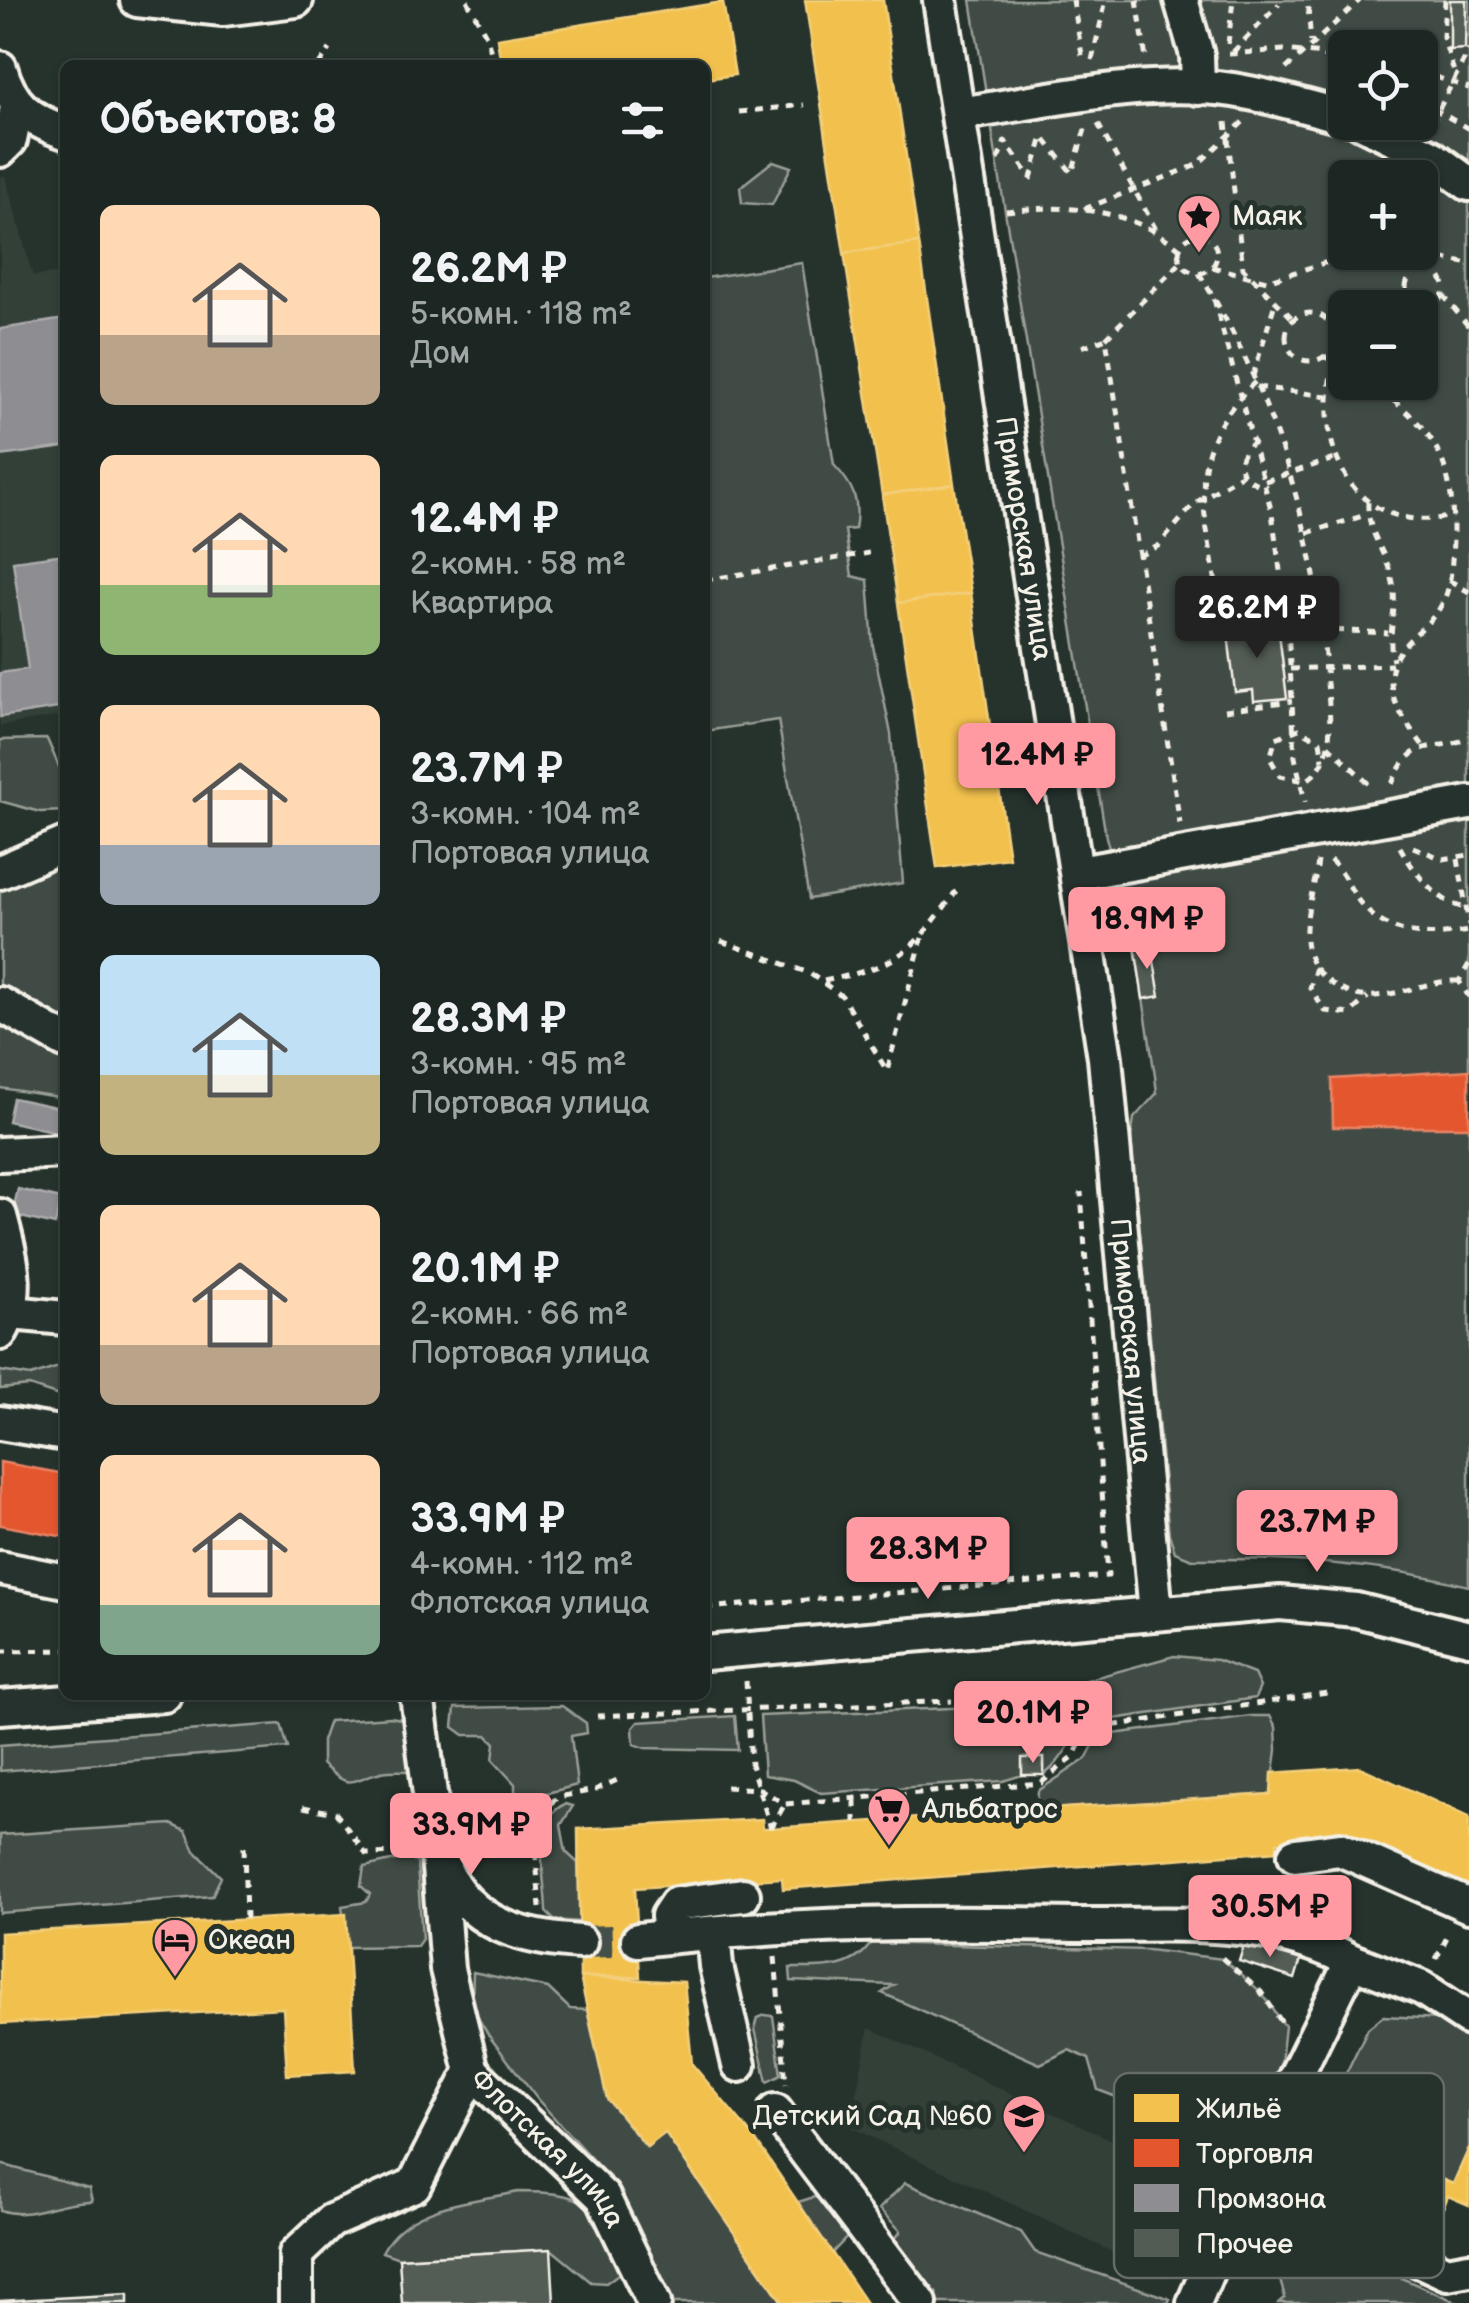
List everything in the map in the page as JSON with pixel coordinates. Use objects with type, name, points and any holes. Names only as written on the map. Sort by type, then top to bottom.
[{"type":"street","points":[[137,0],[223,9],[296,0]]},
{"type":"street","name":"Приморская улица","points":[[940,0],[1078,873],[1116,1152],[1156,1613]]},
{"type":"street","points":[[1181,0],[1197,55],[1217,88]]},
{"type":"street","points":[[0,68],[8,96],[17,107],[60,129]]},
{"type":"street","points":[[958,114],[1132,91],[1217,88],[1328,113]]},
{"type":"street","points":[[0,150],[10,140],[17,107]]},
{"type":"street","points":[[1398,140],[1432,157],[1469,184]]},
{"type":"street","points":[[1078,873],[1469,802]]},
{"type":"street","points":[[0,872],[60,846]]},
{"type":"street","points":[[0,1004],[60,1038]]},
{"type":"street","points":[[0,1154],[60,1151]]},
{"type":"street","points":[[0,1216],[15,1283],[6,1323],[60,1318]]},
{"type":"street","points":[[0,1423],[60,1433]]},
{"type":"street","points":[[0,1568],[60,1580]]},
{"type":"street","points":[[710,1654],[1280,1602],[1356,1610],[1469,1638]]},
{"type":"street","points":[[0,1707],[96,1700]]},
{"type":"street","name":"Флотская улица","points":[[418,1700],[438,1855],[447,1969],[472,2071],[603,2197],[654,2303]]},
{"type":"street","points":[[1295,1855],[1340,1849],[1466,1904]]},
{"type":"street","points":[[438,1855],[453,1890],[468,1906],[504,1928],[540,1939],[580,1942]]},
{"type":"street","points":[[743,1895],[676,1904],[654,1938],[902,1922],[1277,1931],[1313,1940],[1422,1988],[1469,2019]]},
{"type":"street","points":[[713,1933],[716,1966],[739,2065]]},
{"type":"street","points":[[1297,2073],[1352,1960]]},
{"type":"street","points":[[296,2303],[296,2254],[331,2221],[414,2185],[472,2071]]},
{"type":"street","points":[[784,2123],[920,2303]]},
{"type":"street","points":[[1444,2271],[1469,2270]]},
{"type":"street","points":[[1194,2303],[1205,2278]]},
{"type":"path","points":[[468,0],[493,60]]},
{"type":"path","points":[[1074,0],[1088,72],[1106,0]]},
{"type":"path","points":[[1137,0],[1147,67]]},
{"type":"path","points":[[1233,0],[1229,54],[1217,88],[1227,141],[1238,252],[1248,278],[1293,319]]},
{"type":"path","points":[[1274,83],[1300,52],[1360,0]]},
{"type":"path","points":[[1445,0],[1443,37],[1454,78]]},
{"type":"path","points":[[1229,54],[1280,4]]},
{"type":"path","points":[[1308,8],[1311,42]]},
{"type":"path","points":[[322,60],[330,49]]},
{"type":"path","points":[[1469,50],[1438,110],[1469,129]]},
{"type":"path","points":[[1315,53],[1328,58]]},
{"type":"path","points":[[1212,56],[1328,54]]},
{"type":"path","points":[[1438,75],[1454,78],[1469,88]]},
{"type":"path","points":[[740,112],[804,105]]},
{"type":"path","points":[[1084,209],[1197,165],[1227,141],[1248,117]]},
{"type":"path","points":[[997,165],[1005,141],[1031,178],[1044,136],[1072,173],[1088,119],[1095,118],[1158,232]]},
{"type":"path","points":[[998,212],[1084,209],[1132,220],[1158,232],[1180,249]]},
{"type":"path","points":[[1082,347],[1106,338],[1180,262],[1180,249],[1193,236],[1205,236],[1217,250],[1212,267]]},
{"type":"path","points":[[1438,258],[1469,264]]},
{"type":"path","points":[[1180,262],[1199,273],[1255,382],[1290,472],[1307,534],[1326,667],[1328,745],[1323,760],[1316,775],[1298,782],[1280,776],[1270,758],[1276,738],[1294,729],[1316,737],[1323,760]]},
{"type":"path","points":[[1199,273],[1212,267],[1267,280],[1328,262]]},
{"type":"path","points":[[1419,270],[1406,282],[1411,301],[1429,306],[1443,296]]},
{"type":"path","points":[[1426,270],[1438,272],[1444,284],[1443,296],[1469,327]]},
{"type":"path","points":[[1213,296],[1266,484],[1288,628],[1298,782],[1310,814]]},
{"type":"path","points":[[1217,640],[1220,623],[1204,500],[1207,447],[1217,425],[1255,382],[1275,303]]},
{"type":"path","points":[[1311,312],[1331,323],[1334,339],[1324,356],[1305,361],[1291,352],[1286,338],[1293,319],[1311,312]]},
{"type":"path","points":[[1106,338],[1182,835]]},
{"type":"path","points":[[1324,356],[1328,358]]},
{"type":"path","points":[[1255,382],[1327,396]]},
{"type":"path","points":[[1328,391],[1331,444],[1346,478],[1368,502],[1399,517],[1453,516]]},
{"type":"path","points":[[1393,663],[1398,650],[1441,606],[1449,580],[1453,516],[1448,476],[1424,426],[1394,400]]},
{"type":"path","points":[[1242,475],[1239,459],[1255,441]]},
{"type":"path","points":[[1242,475],[1266,484],[1290,472],[1337,458]]},
{"type":"path","points":[[1139,556],[1158,546],[1188,510],[1242,475]]},
{"type":"path","points":[[1368,502],[1367,515],[1395,592],[1388,633],[1394,699],[1424,747]]},
{"type":"path","points":[[1307,534],[1367,515]]},
{"type":"path","points":[[710,579],[870,553]]},
{"type":"path","points":[[1449,580],[1469,592]]},
{"type":"path","points":[[1220,623],[1286,612]]},
{"type":"path","points":[[1288,628],[1388,633]]},
{"type":"path","points":[[1290,669],[1393,663]]},
{"type":"path","points":[[1225,710],[1292,702]]},
{"type":"path","points":[[1390,796],[1401,766],[1424,747],[1469,742]]},
{"type":"path","points":[[1328,745],[1379,791]]},
{"type":"path","points":[[1468,909],[1425,882],[1400,848],[1402,836],[1432,857],[1469,855]]},
{"type":"path","points":[[1458,858],[1469,928],[1431,936],[1382,923],[1358,900],[1337,866],[1319,852],[1304,941],[1316,967],[1348,993],[1368,996],[1430,981],[1459,981]]},
{"type":"path","points":[[822,982],[865,973],[916,947],[956,891]]},
{"type":"path","points":[[710,941],[759,954],[822,982],[842,996],[887,1071],[922,938]]},
{"type":"path","points":[[1459,981],[1469,964]]},
{"type":"path","points":[[1316,967],[1310,988],[1315,1002],[1324,1011],[1349,1014],[1368,996]]},
{"type":"path","points":[[1459,981],[1469,997]]},
{"type":"path","points":[[710,1608],[1108,1576],[1080,1192]]},
{"type":"path","points":[[0,1652],[60,1650]]},
{"type":"path","points":[[726,1787],[760,1788],[785,1804],[1040,1783],[1074,1756],[1096,1728],[1334,1692]]},
{"type":"path","points":[[598,1716],[952,1701]]},
{"type":"path","points":[[748,1711],[751,1765],[771,1828],[785,1804]]},
{"type":"path","points":[[304,1806],[336,1813],[366,1854],[438,1855],[533,1819],[558,1796],[595,1790],[624,1777]]},
{"type":"path","points":[[855,1800],[855,1822]]},
{"type":"path","points":[[533,1819],[540,1939]]},
{"type":"path","points":[[244,1847],[246,1919]]},
{"type":"path","points":[[1422,1988],[1466,1904]]},
{"type":"path","points":[[1186,1926],[1261,1992],[1285,2026],[1292,2073]]},
{"type":"path","points":[[775,1959],[784,2123]]},
{"type":"shaded area","points":[[971,0],[1469,0],[1469,1586],[1366,1567],[1192,1559],[1175,1552],[1169,1534],[1131,1138],[1134,1118],[1157,1093],[1135,946],[1106,837]]},
{"type":"shaded area","points":[[773,161],[791,167],[772,205],[742,203],[740,187]]},
{"type":"shaded area","points":[[5,176],[33,276],[60,273],[60,716],[0,726],[0,177]]},
{"type":"shaded area","points":[[802,263],[834,465],[851,487],[856,502],[855,529],[845,530],[852,576],[868,580],[873,646],[891,734],[903,883],[809,899],[778,720],[710,730],[710,277]]},
{"type":"shaded area","points":[[47,739],[60,769],[60,811],[40,812],[0,801],[0,740]]},
{"type":"shaded area","points":[[60,858],[60,1023],[0,988],[0,879]]},
{"type":"shaded area","points":[[0,1015],[60,1048],[60,1097],[0,1088]]},
{"type":"shaded area","points":[[60,1367],[60,1396],[29,1386],[0,1389],[0,1371],[31,1376]]},
{"type":"shaded area","points":[[1174,1656],[1217,1660],[1254,1674],[1260,1687],[1255,1698],[1087,1723],[1044,1775],[1044,1758],[1023,1758],[1022,1775],[1003,1781],[821,1793],[794,1780],[764,1775],[760,1716],[999,1706],[1003,1699],[1065,1697],[1079,1682]]},
{"type":"shaded area","points":[[562,1706],[586,1723],[587,1733],[571,1736],[577,1785],[540,1795],[526,1808],[515,1803],[515,1784],[493,1760],[495,1743],[487,1735],[464,1735],[453,1727],[455,1708]]},
{"type":"shaded area","points":[[735,1716],[738,1750],[645,1748],[634,1744],[633,1728],[638,1722]]},
{"type":"shaded area","points":[[1270,1716],[1276,1727],[1271,1794],[1037,1810],[1038,1791],[1086,1759],[1098,1736]]},
{"type":"shaded area","points":[[391,1717],[411,1721],[414,1771],[381,1772],[351,1782],[322,1764],[322,1741],[329,1721]]},
{"type":"shaded area","points":[[281,1724],[288,1748],[0,1771],[0,1745]]},
{"type":"shaded area","points":[[565,1804],[573,1806],[561,1825],[566,1852],[578,1863],[580,1922],[554,1920],[546,1912],[543,1836],[546,1823]]},
{"type":"shaded area","points":[[171,1824],[186,1831],[195,1851],[221,1877],[212,1896],[0,1913],[0,1835]]},
{"type":"shaded area","points":[[409,1857],[417,1863],[422,1939],[417,1946],[347,1947],[342,1906],[366,1902],[370,1894],[361,1886],[364,1867]]},
{"type":"shaded area","points":[[871,1943],[1148,1950],[1223,1959],[1261,1992],[1285,2026],[1281,2063],[1276,2073],[1114,2073],[1114,2096],[1098,2090],[1089,2059],[1069,2050],[1040,2064],[882,1993],[894,1985],[791,1981],[790,1968],[846,1963]]},
{"type":"shaded area","points":[[473,1972],[548,1988],[570,2009],[587,2010],[607,2099],[646,2147],[665,2133],[783,2303],[674,2303],[610,2179],[538,2100],[489,2036],[472,2008]]},
{"type":"shaded area","points":[[773,2016],[781,2075],[767,2082],[755,2029],[758,2018]]},
{"type":"shaded area","points":[[1383,2016],[1440,2019],[1469,2031],[1469,2148],[1453,2184],[1444,2180],[1444,2073],[1346,2073],[1368,2028]]},
{"type":"shaded area","name":"Детский Сад №60","points":[[869,2028],[1114,2141],[1114,2253],[850,2127]]},
{"type":"shaded area","points":[[0,2164],[89,2188],[92,2201],[33,2212],[0,2210]]},
{"type":"shaded area","points":[[905,2183],[1021,2232],[1035,2252],[1170,2299],[1168,2303],[932,2303],[892,2243],[901,2231],[879,2209]]},
{"type":"shaded area","points":[[518,2192],[563,2195],[588,2206],[625,2269],[606,2283],[591,2282],[551,2249],[399,2258],[382,2252],[393,2236],[423,2215]]},
{"type":"shaded area","points":[[814,2197],[828,2202],[849,2235],[832,2253],[798,2202]]},
{"type":"shaded area","points":[[1277,2278],[1401,2278],[1459,2303],[1279,2303],[1285,2298]]},
{"type":"building: Жильё","points":[[805,0],[883,0],[919,243],[844,253]]},
{"type":"building: Жильё","points":[[723,2],[735,75],[710,78],[710,60],[500,60],[497,38]]},
{"type":"building: Жильё","points":[[919,243],[954,484],[882,495],[844,253]]},
{"type":"building: Жильё","points":[[954,484],[971,593],[898,603],[882,495]]},
{"type":"building: Жильё","points":[[971,593],[1009,858],[937,868],[898,603]]},
{"type":"building: Жильё","points":[[1360,1767],[1469,1817],[1469,1889],[1340,1833],[1277,1842],[1277,1851],[783,1889],[782,1878],[635,1888],[640,1977],[580,1977],[578,1829],[762,1819],[763,1828],[771,1828],[1271,1794],[1272,1773]]},
{"type":"building: Жильё","name":"Океан","points":[[346,1914],[355,2071],[287,2075],[283,2008],[0,2024],[0,1933]]},
{"type":"building: Жильё","points":[[580,1977],[684,1982],[692,2064],[755,2139],[866,2303],[783,2303],[665,2133],[647,2147],[607,2099]]},
{"type":"building: Жильё","points":[[1469,2148],[1469,2205],[1448,2196],[1444,2206],[1444,2180],[1453,2184]]},
{"type":"building: Торговля","points":[[1469,1070],[1469,1127],[1333,1127],[1332,1079]]},
{"type":"building: Торговля","points":[[0,1462],[60,1473],[60,1536],[0,1525]]},
{"type":"building: Промзона","points":[[60,320],[60,448],[0,456],[0,329]]},
{"type":"building: Промзона","points":[[60,555],[60,708],[0,717],[0,673],[28,669],[13,561]]},
{"type":"building: Промзона","points":[[13,1098],[60,1108],[60,1133],[8,1121]]},
{"type":"building: Промзона","points":[[18,1189],[60,1199],[55,1225],[12,1215]]},
{"type":"building: Прочее","points":[[1450,0],[1466,0],[1465,49],[1450,50]]},
{"type":"building: Прочее","points":[[1256,623],[1257,628],[1278,625],[1287,698],[1254,701],[1253,690],[1235,692],[1227,626]]},
{"type":"building: Прочее","points":[[1151,944],[1160,996],[1143,999],[1135,946]]},
{"type":"building: Прочее","points":[[1022,1758],[1044,1758],[1044,1775],[1022,1775]]},
{"type":"building: Прочее","points":[[1245,1942],[1301,1959],[1295,1979],[1239,1961]]},
{"type":"building: Прочее","points":[[551,2249],[554,2303],[402,2303],[399,2258]]},
{"type":"building: Прочее","points":[[128,2294],[128,2303],[0,2303],[0,2301]]},
{"type":"tunnel","points":[[580,1942],[638,1940]]},
{"type":"place","name":"Маяк","points":[[1199,254]]},
{"type":"place","name":"Альбатрос","points":[[889,1847]]},
{"type":"place","name":"Океан","points":[[175,1978]]},
{"type":"place","name":"Детский Сад №60","points":[[1024,2154]]}]
